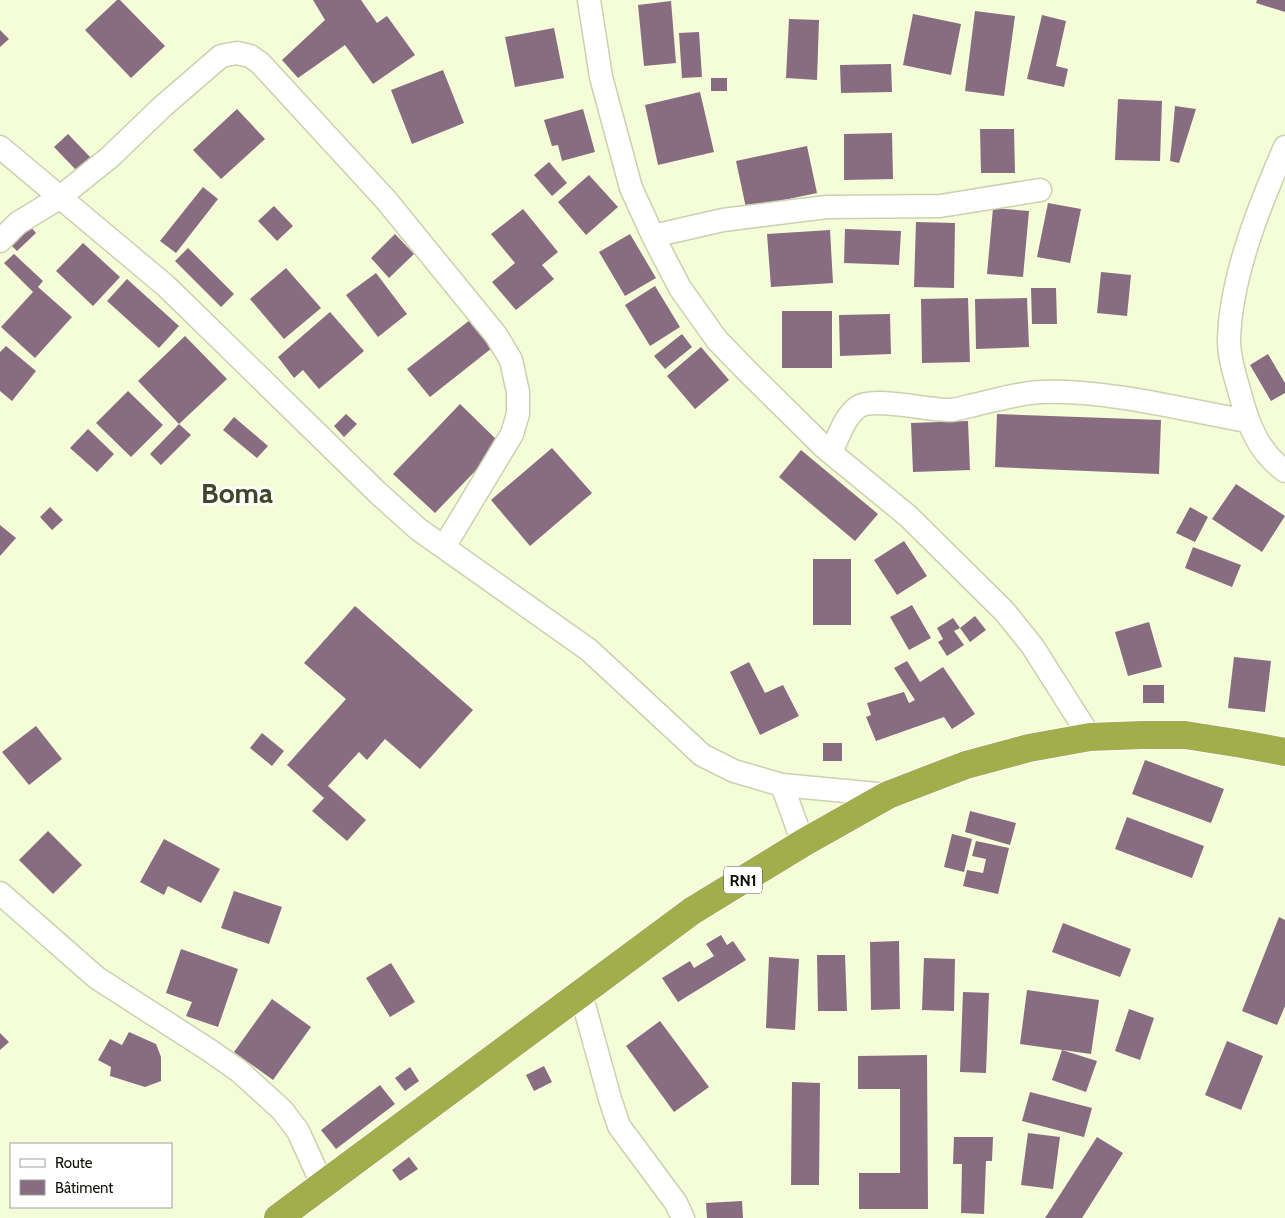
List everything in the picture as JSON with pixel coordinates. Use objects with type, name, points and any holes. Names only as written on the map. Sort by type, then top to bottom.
[{"type":"highway","name":"RN1","points":[[278,1218],[692,912],[803,843],[888,795],[966,765],[1029,748],[1090,737],[1185,735],[1285,752]]},
{"type":"street","points":[[589,0],[600,77],[631,188],[680,288],[717,340],[831,452],[908,516],[1005,612],[1033,647],[1090,737]]},
{"type":"street","points":[[1,240],[18,223],[59,198],[110,156],[162,107],[221,56],[237,53],[250,56],[260,63],[386,200],[496,335],[511,360],[518,392],[518,414],[512,434],[444,547]]},
{"type":"street","points":[[0,147],[166,286],[378,494],[418,529],[589,650],[702,755],[734,772],[782,785],[888,795]]},
{"type":"street","points":[[1285,147],[1245,252],[1234,298],[1229,342],[1234,371],[1248,421],[1257,442],[1275,463],[1285,471]]},
{"type":"street","points":[[653,236],[723,220],[827,207],[940,206],[1040,190]]},
{"type":"street","points":[[831,452],[848,418],[858,406],[874,402],[931,410],[953,410],[1025,393],[1083,394],[1125,398],[1248,421]]},
{"type":"street","points":[[782,785],[803,843]]},
{"type":"street","points":[[0,893],[97,978],[216,1055],[238,1071],[282,1110],[298,1131],[323,1186]]},
{"type":"street","points":[[581,994],[619,1126],[676,1203],[684,1218]]},
{"type":"building","points":[[117,0],[120,0],[165,46],[131,78],[85,30]]},
{"type":"building","points":[[313,0],[361,0],[377,23],[387,16],[415,55],[373,84],[345,45],[298,78],[282,60],[325,20]]},
{"type":"building","points":[[1257,0],[1285,0],[1285,12],[1256,3]]},
{"type":"building","points":[[671,1],[676,63],[644,66],[638,5]]},
{"type":"building","points":[[975,11],[1015,16],[1004,96],[965,91]]},
{"type":"building","points":[[913,14],[961,24],[951,75],[903,65]]},
{"type":"building","points":[[1042,15],[1066,21],[1056,66],[1068,69],[1064,87],[1027,79]]},
{"type":"building","points":[[789,19],[819,20],[817,80],[786,78]]},
{"type":"building","points":[[554,28],[564,78],[515,87],[505,37]]},
{"type":"building","points":[[0,30],[9,39],[0,47]]},
{"type":"building","points":[[699,32],[702,77],[682,78],[679,33]]},
{"type":"building","points":[[891,64],[892,92],[841,93],[840,65]]},
{"type":"building","points":[[443,70],[464,123],[412,144],[391,90]]},
{"type":"building","points":[[711,78],[727,78],[727,91],[711,91]]},
{"type":"building","points":[[700,92],[714,152],[658,165],[645,105]]},
{"type":"building","points":[[1118,99],[1162,101],[1160,161],[1115,160]]},
{"type":"building","points":[[1175,106],[1196,109],[1179,163],[1170,161]]},
{"type":"building","points":[[237,109],[265,139],[221,179],[193,150]]},
{"type":"building","points":[[583,109],[595,152],[562,161],[558,145],[552,146],[544,120]]},
{"type":"building","points":[[980,129],[1014,129],[1015,173],[981,173]]},
{"type":"building","points":[[892,133],[893,179],[844,180],[844,134]]},
{"type":"building","points":[[68,134],[91,158],[77,171],[54,147]]},
{"type":"building","points":[[807,146],[817,193],[746,208],[736,161]]},
{"type":"building","points":[[549,162],[567,183],[552,196],[534,175]]},
{"type":"building","points":[[589,175],[618,207],[586,235],[558,202]]},
{"type":"building","points":[[203,187],[218,199],[176,253],[160,241]]},
{"type":"building","points":[[1048,203],[1081,209],[1070,263],[1037,257]]},
{"type":"building","points":[[274,206],[293,226],[277,241],[258,221]]},
{"type":"building","points":[[993,208],[1029,211],[1023,277],[987,274]]},
{"type":"building","points":[[523,209],[558,252],[542,265],[554,279],[516,310],[492,282],[515,263],[491,234]]},
{"type":"building","points":[[916,222],[955,223],[954,288],[914,287]]},
{"type":"building","points":[[30,226],[36,233],[17,251],[11,245]]},
{"type":"building","points":[[845,229],[901,231],[899,265],[844,263]]},
{"type":"building","points":[[830,230],[833,283],[771,287],[767,234]]},
{"type":"building","points":[[395,234],[414,254],[389,278],[371,258]]},
{"type":"building","points":[[630,234],[656,278],[625,296],[599,252]]},
{"type":"building","points":[[83,243],[120,277],[93,306],[56,271]]},
{"type":"building","points":[[188,248],[234,294],[221,307],[175,261]]},
{"type":"building","points":[[14,254],[43,281],[38,287],[72,317],[35,358],[1,327],[33,292],[4,263]]},
{"type":"building","points":[[286,268],[321,308],[284,339],[250,299]]},
{"type":"building","points":[[1101,272],[1131,275],[1127,316],[1097,313]]},
{"type":"building","points":[[376,273],[407,314],[378,337],[346,295]]},
{"type":"building","points":[[127,279],[179,326],[159,348],[107,301]]},
{"type":"building","points":[[655,286],[680,327],[650,346],[625,305]]},
{"type":"building","points":[[1031,288],[1056,288],[1057,324],[1032,324]]},
{"type":"building","points":[[968,298],[970,362],[922,363],[921,299]]},
{"type":"building","points":[[1027,298],[1029,347],[976,349],[975,299]]},
{"type":"building","points":[[782,311],[832,311],[832,368],[782,368]]},
{"type":"building","points":[[330,312],[364,351],[319,389],[303,370],[294,378],[278,357]]},
{"type":"building","points":[[890,314],[891,354],[840,356],[839,315]]},
{"type":"building","points":[[470,320],[492,348],[430,397],[407,369]]},
{"type":"building","points":[[682,334],[692,347],[665,369],[654,356]]},
{"type":"building","points":[[185,336],[227,379],[179,424],[138,381]]},
{"type":"building","points":[[6,346],[36,371],[12,401],[0,391],[0,352]]},
{"type":"building","points":[[701,347],[729,380],[695,409],[667,376]]},
{"type":"building","points":[[1268,354],[1285,383],[1285,393],[1271,401],[1250,365]]},
{"type":"building","points":[[128,391],[163,425],[131,457],[96,423]]},
{"type":"building","points":[[460,404],[501,444],[435,513],[393,474]]},
{"type":"building","points":[[346,414],[357,424],[344,437],[334,426]]},
{"type":"building","points":[[997,414],[1161,420],[1159,474],[995,467]]},
{"type":"building","points":[[234,417],[268,446],[257,458],[223,430]]},
{"type":"building","points":[[968,421],[970,470],[913,472],[911,423]]},
{"type":"building","points":[[179,424],[191,435],[161,465],[150,454]]},
{"type":"building","points":[[88,429],[114,454],[97,472],[70,448]]},
{"type":"building","points":[[552,448],[592,493],[530,546],[491,500]]},
{"type":"building","points":[[801,450],[878,514],[855,541],[779,477]]},
{"type":"building","points":[[1236,484],[1285,516],[1262,552],[1212,519]]},
{"type":"building","points":[[50,507],[63,520],[52,530],[40,517]]},
{"type":"building","points":[[1190,507],[1208,517],[1195,542],[1176,533]]},
{"type":"building","points":[[0,525],[16,538],[0,556]]},
{"type":"building","points":[[904,541],[927,576],[897,595],[874,560]]},
{"type":"building","points":[[1193,547],[1241,565],[1232,587],[1185,568]]},
{"type":"building","points":[[813,559],[851,559],[851,625],[813,625]]},
{"type":"building","points":[[912,605],[931,638],[909,650],[890,617]]},
{"type":"building","points":[[355,606],[473,710],[420,769],[385,739],[367,760],[359,752],[328,786],[366,820],[347,841],[312,811],[324,798],[287,765],[346,699],[304,663]]},
{"type":"building","points":[[975,616],[986,630],[970,642],[960,628]]},
{"type":"building","points":[[953,618],[960,628],[954,631],[964,645],[947,656],[938,642],[943,639],[937,628]]},
{"type":"building","points":[[1149,622],[1162,667],[1128,676],[1115,632]]},
{"type":"building","points":[[1234,657],[1271,661],[1265,712],[1228,708]]},
{"type":"building","points":[[907,661],[920,682],[943,667],[975,714],[952,729],[944,717],[876,741],[866,717],[871,715],[867,703],[904,692],[909,703],[915,700],[894,668]]},
{"type":"building","points":[[749,662],[765,693],[783,685],[799,716],[760,735],[730,672]]},
{"type":"building","points":[[1143,685],[1164,685],[1164,703],[1143,703]]},
{"type":"building","points":[[36,726],[62,759],[29,785],[2,752]]},
{"type":"building","points":[[262,733],[284,751],[272,766],[250,748]]},
{"type":"building","points":[[823,743],[842,743],[842,761],[823,761]]},
{"type":"building","points":[[1145,760],[1224,789],[1211,823],[1132,794]]},
{"type":"building","points":[[970,811],[1016,823],[1010,845],[965,832]]},
{"type":"building","points":[[1127,817],[1204,846],[1192,878],[1115,849]]},
{"type":"building","points":[[48,831],[82,865],[53,894],[19,860]]},
{"type":"building","points":[[952,834],[972,839],[964,872],[944,867]]},
{"type":"building","points":[[164,839],[220,869],[201,903],[168,886],[164,895],[140,882]]},
{"type":"building","points":[[976,841],[1009,848],[998,894],[963,886],[967,870],[983,873],[986,859],[972,856]]},
{"type":"building","points":[[234,891],[282,907],[269,944],[221,928]]},
{"type":"building","points":[[1279,917],[1285,920],[1285,1006],[1277,1025],[1242,1011]]},
{"type":"building","points":[[1063,923],[1131,949],[1120,977],[1052,952]]},
{"type":"building","points":[[721,935],[727,945],[733,941],[746,960],[678,1002],[662,978],[690,961],[694,968],[714,956],[706,944]]},
{"type":"building","points":[[899,941],[900,1009],[871,1010],[870,942]]},
{"type":"building","points":[[181,949],[238,969],[218,1027],[186,1016],[192,1002],[166,993]]},
{"type":"building","points":[[817,955],[845,955],[847,1011],[818,1011]]},
{"type":"building","points":[[769,957],[799,959],[795,1030],[766,1028]]},
{"type":"building","points":[[924,958],[955,959],[954,1011],[922,1010]]},
{"type":"building","points":[[391,963],[415,1002],[390,1017],[366,978]]},
{"type":"building","points":[[1027,990],[1099,1000],[1091,1054],[1020,1044]]},
{"type":"building","points":[[963,992],[989,993],[986,1073],[960,1072]]},
{"type":"building","points":[[272,999],[311,1027],[273,1080],[234,1052]]},
{"type":"building","points":[[1129,1009],[1154,1018],[1140,1060],[1115,1051]]},
{"type":"building","points":[[660,1021],[709,1087],[674,1112],[626,1046]]},
{"type":"building","points":[[129,1032],[156,1044],[161,1057],[161,1081],[145,1087],[110,1076],[111,1067],[98,1060],[110,1039],[122,1045]]},
{"type":"building","points":[[0,1033],[9,1042],[0,1050]]},
{"type":"building","points":[[1227,1041],[1263,1056],[1241,1110],[1205,1095]]},
{"type":"building","points":[[1062,1050],[1097,1061],[1086,1092],[1052,1080]]},
{"type":"building","points":[[927,1055],[928,1209],[859,1209],[859,1173],[900,1173],[900,1089],[858,1089],[858,1056]]},
{"type":"building","points":[[544,1066],[552,1082],[534,1091],[526,1075]]},
{"type":"building","points":[[410,1067],[419,1081],[405,1091],[395,1078]]},
{"type":"building","points":[[792,1082],[820,1083],[819,1185],[791,1185]]},
{"type":"building","points":[[380,1085],[395,1104],[336,1149],[321,1130]]},
{"type":"building","points":[[1030,1092],[1092,1108],[1084,1137],[1022,1121]]},
{"type":"building","points":[[1028,1133],[1060,1137],[1053,1189],[1021,1185]]},
{"type":"building","points":[[954,1137],[993,1137],[992,1161],[986,1161],[984,1214],[961,1213],[962,1164],[953,1164]]},
{"type":"building","points":[[1097,1137],[1123,1153],[1082,1218],[1045,1218]]},
{"type":"building","points":[[409,1157],[418,1169],[400,1181],[392,1170]]},
{"type":"building","points":[[742,1201],[743,1218],[707,1218],[706,1203]]},
{"type":"district","name":"Boma","points":[[237,493]]}]
